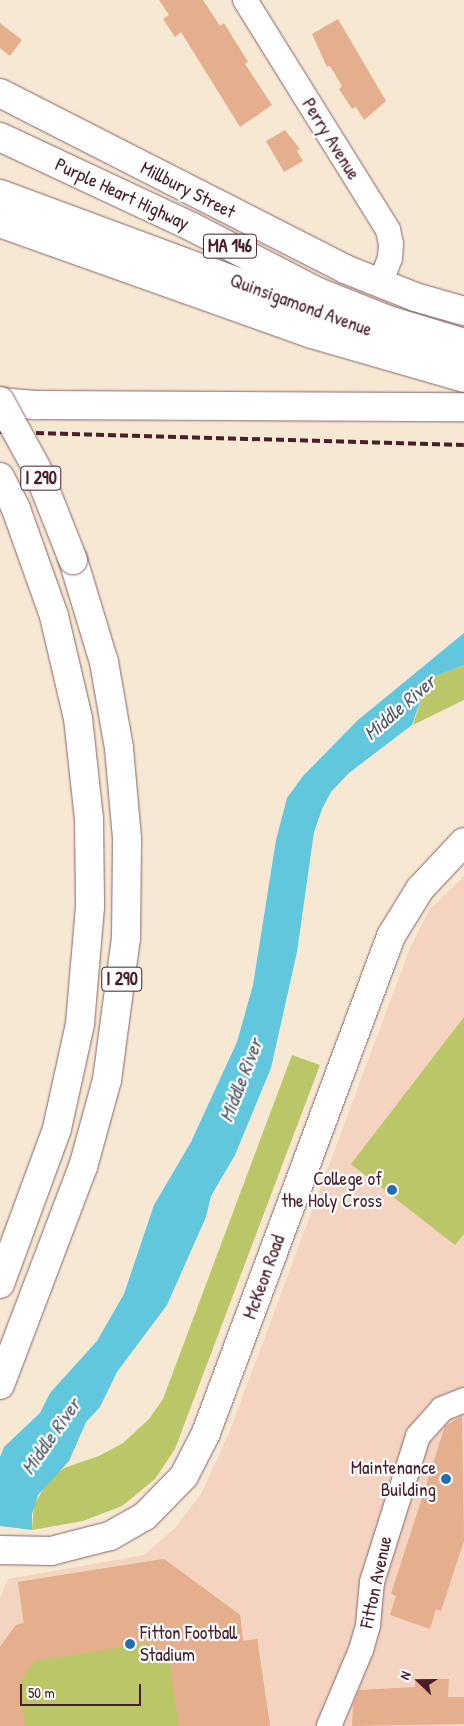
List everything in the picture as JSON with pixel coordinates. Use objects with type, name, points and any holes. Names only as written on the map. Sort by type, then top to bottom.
[{"type":"main road","name":"Millbury Street","points":[[0,93],[380,284],[464,311]]},
{"type":"main road","name":"Purple Heart Highway","points":[[0,137],[326,295],[388,320],[464,344]]},
{"type":"main road","name":"Quinsigamond Avenue","points":[[0,194],[356,326],[464,354]]},
{"type":"main road","name":"Quinsigamond Avenue","points":[[0,223],[312,334],[464,378]]},
{"type":"main road","points":[[0,401],[37,405],[464,407]]},
{"type":"main road","name":"I 290","points":[[0,401],[37,469],[73,560],[104,662],[120,748],[127,838],[126,938],[116,1032],[86,1158],[0,1385]]},
{"type":"main road","name":"I 290","points":[[0,476],[34,559],[54,616],[78,718],[88,809],[90,907],[84,995],[58,1129],[0,1284]]},
{"type":"main road","name":"McKeon Road","points":[[0,1550],[52,1551],[110,1536],[145,1516],[184,1476],[206,1433],[391,936],[420,889],[464,842]]},
{"type":"street","name":"Perry Avenue","points":[[244,0],[388,230],[392,244],[390,258],[380,284]]},
{"type":"street","name":"Fitton Avenue","points":[[329,1726],[363,1643],[370,1611],[372,1582],[418,1436],[442,1410],[464,1400]]},
{"type":"shaded area","name":"College of the Holy Cross","points":[[464,876],[464,1726],[0,1726],[0,1598],[8,1579],[144,1555],[174,1529],[201,1494],[229,1433],[410,948],[429,910]]},
{"type":"green space","points":[[464,665],[464,700],[413,725],[424,691],[436,676]]},
{"type":"green space","points":[[464,1017],[464,1234],[455,1245],[351,1164]]},
{"type":"green space","points":[[292,1055],[320,1065],[175,1449],[155,1479],[122,1506],[83,1521],[32,1530],[34,1505],[49,1479],[64,1468],[99,1456],[123,1443],[149,1419],[163,1399]]},
{"type":"green space","name":"Fitton Football Stadium","points":[[164,1559],[240,1615],[243,1641],[257,1639],[270,1726],[0,1726],[0,1647],[16,1625],[24,1623],[18,1582]]},
{"type":"water","name":"Middle River","points":[[464,633],[464,665],[436,676],[424,691],[412,725],[349,773],[331,792],[322,809],[314,832],[297,952],[271,1068],[235,1155],[211,1196],[206,1217],[167,1305],[117,1372],[100,1407],[86,1422],[69,1461],[38,1495],[32,1514],[32,1530],[0,1526],[0,1457],[4,1447],[40,1413],[50,1393],[97,1341],[124,1294],[154,1205],[191,1142],[237,1042],[253,985],[276,840],[287,798],[303,776],[358,720]]},
{"type":"building","points":[[159,0],[203,0],[220,26],[224,23],[248,62],[245,64],[272,105],[240,127],[181,32],[175,37],[163,19],[169,15]]},
{"type":"building","points":[[338,19],[386,101],[364,120],[356,107],[352,109],[339,89],[342,86],[330,66],[327,67],[312,34]]},
{"type":"building","points":[[0,23],[22,40],[10,56],[0,48]]},
{"type":"building","points":[[285,130],[300,149],[297,151],[303,161],[284,172],[266,141]]},
{"type":"building","name":"Maintenance Building","points":[[462,1416],[464,1541],[441,1611],[436,1609],[430,1629],[390,1615],[396,1596],[391,1594],[445,1426]]},
{"type":"building","name":"Fitton Football Stadium","points":[[164,1559],[240,1615],[243,1641],[257,1639],[270,1726],[179,1726],[169,1658],[148,1643],[35,1661],[19,1683],[25,1726],[0,1726],[0,1647],[16,1625],[24,1624],[18,1582]]},
{"type":"building","points":[[415,1679],[449,1679],[448,1697],[464,1697],[464,1724],[352,1726],[353,1705],[359,1690],[415,1687]]},
{"type":"railway","points":[[0,432],[464,445]]},
{"type":"place","name":"College of the Holy Cross","points":[[392,1190]]},
{"type":"place","name":"Maintenance Building","points":[[446,1479]]},
{"type":"place","name":"Fitton Football Stadium","points":[[130,1644]]}]
